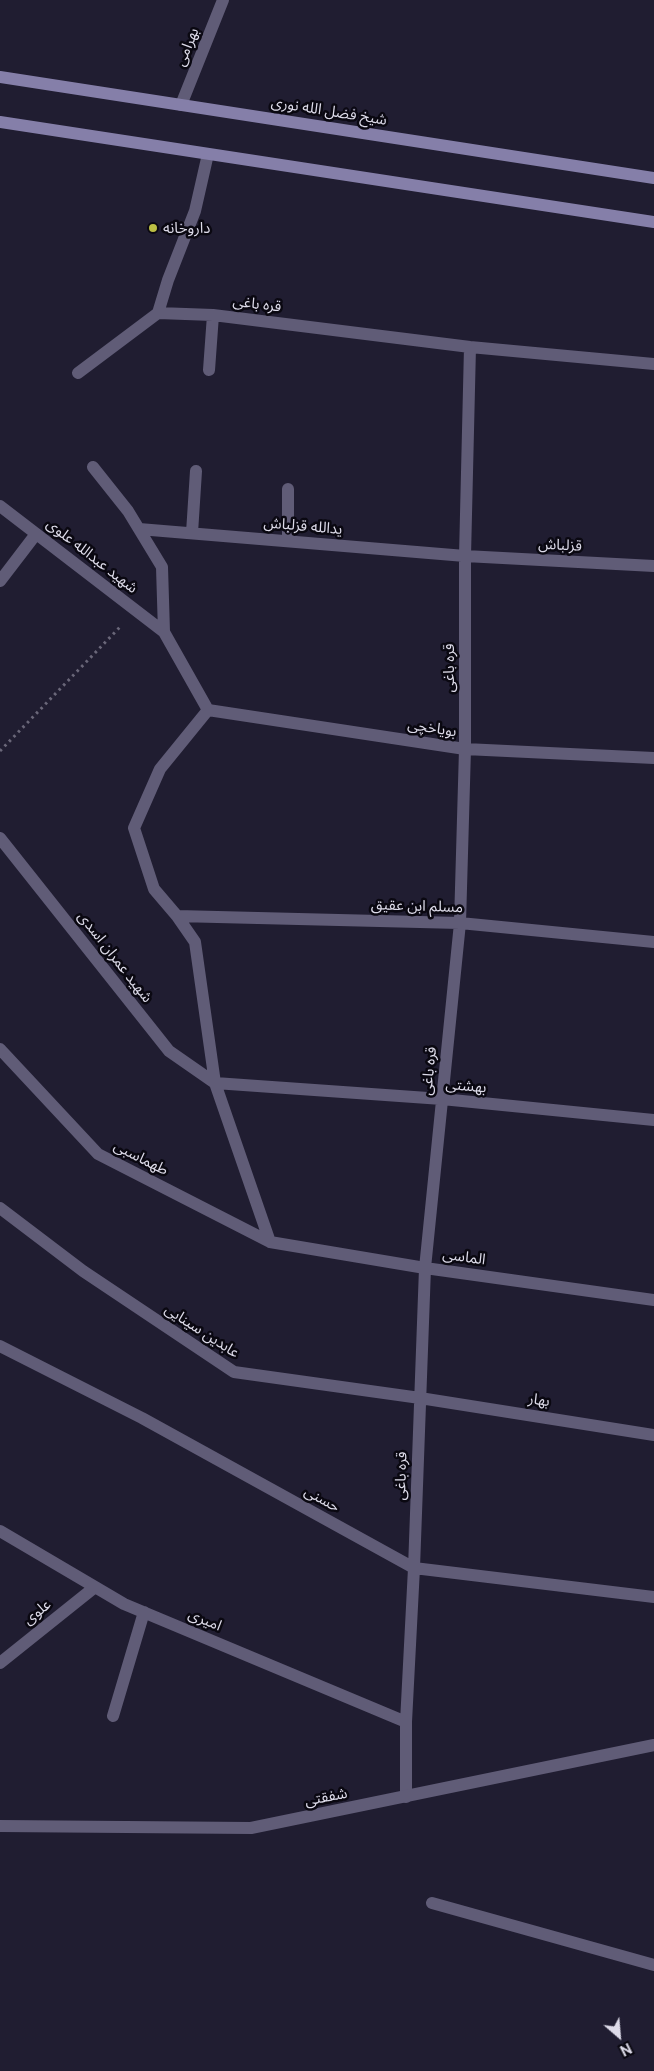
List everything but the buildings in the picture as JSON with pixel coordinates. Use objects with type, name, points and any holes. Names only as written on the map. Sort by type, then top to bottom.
[{"type":"main road","name":"شیخ فضل الله نوری","points":[[0,77],[654,178]]},
{"type":"main road","points":[[0,122],[654,222]]},
{"type":"street","name":"بهرامی","points":[[181,105],[223,0]]},
{"type":"street","points":[[78,373],[158,313],[168,280],[195,211],[208,154]]},
{"type":"street","name":"قره باغی","points":[[158,313],[214,315],[470,347],[654,364]]},
{"type":"street","points":[[209,370],[214,315]]},
{"type":"street","name":"قره باغی","points":[[406,1797],[406,1722],[414,1568],[425,1268],[460,923],[465,749],[465,556],[470,347]]},
{"type":"street","points":[[93,467],[139,529],[162,567],[164,632],[208,710],[160,769],[134,828],[154,889],[177,916],[195,942],[216,1083],[270,1242]]},
{"type":"street","points":[[192,533],[196,471]]},
{"type":"street","points":[[288,489],[288,541]]},
{"type":"street","name":"شهید عبدالله علوی","points":[[0,506],[164,632]]},
{"type":"street","name":"یدالله قزلباش","points":[[139,529],[465,556]]},
{"type":"street","points":[[0,581],[36,534]]},
{"type":"street","name":"قزلباش","points":[[465,556],[654,566]]},
{"type":"street","name":"بویاخچی","points":[[208,710],[465,749],[654,758]]},
{"type":"street","name":"شهید عمران اسدی","points":[[0,838],[168,1051],[216,1083]]},
{"type":"street","name":"مسلم ابن عقیق","points":[[177,916],[460,923],[654,942]]},
{"type":"street","name":"طهماسبی","points":[[0,1048],[98,1154],[270,1242]]},
{"type":"street","name":"بهشتی","points":[[216,1083],[442,1099],[654,1120]]},
{"type":"street","name":"عابدین سینایی","points":[[0,1208],[83,1271],[234,1372],[420,1398]]},
{"type":"street","name":"الماسی","points":[[270,1242],[425,1268],[654,1300]]},
{"type":"street","name":"حسنی","points":[[0,1346],[142,1418],[414,1568],[654,1597]]},
{"type":"street","name":"بهار","points":[[420,1398],[654,1435]]},
{"type":"street","name":"امیری","points":[[0,1531],[124,1604],[406,1722]]},
{"type":"street","name":"علوی","points":[[0,1663],[95,1587]]},
{"type":"street","points":[[113,1716],[144,1612]]},
{"type":"street","name":"شفقتی","points":[[0,1826],[251,1828],[654,1746]]},
{"type":"street","points":[[432,1903],[654,1965]]},
{"type":"path","points":[[0,751],[136,611]]},
{"type":"place","name":"داروخانه","points":[[153,228]]}]
